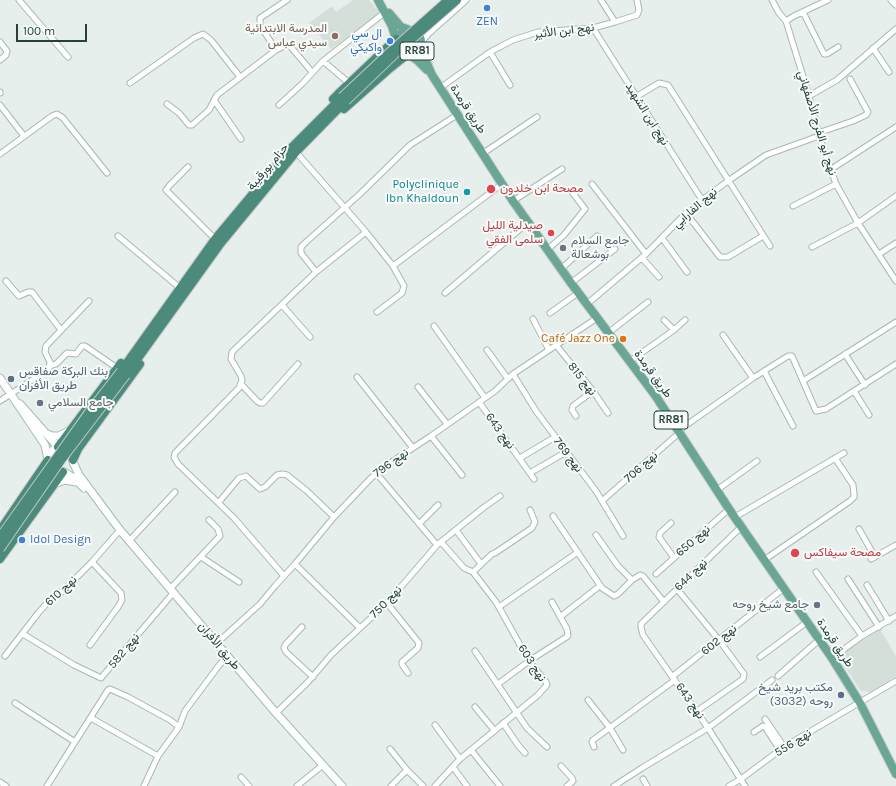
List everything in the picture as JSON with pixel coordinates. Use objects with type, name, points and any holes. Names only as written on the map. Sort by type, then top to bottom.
[{"type":"highway","name":"حزام بورقيبة","points":[[179,295],[215,238],[291,148],[312,131],[392,50],[448,0]]},
{"type":"highway","name":"حزام بورقيبة","points":[[344,99],[457,0]]},
{"type":"highway","points":[[312,131],[338,94],[396,39]]},
{"type":"highway","points":[[312,131],[350,104],[392,66],[408,54]]},
{"type":"highway","name":"حزام بورقيبة","points":[[121,371],[179,295],[312,131]]},
{"type":"highway","points":[[73,461],[78,449],[147,355],[179,295]]},
{"type":"highway","points":[[58,448],[71,430],[121,371]]},
{"type":"highway","points":[[0,537],[75,431],[121,371]]},
{"type":"highway","points":[[0,549],[121,371]]},
{"type":"highway","points":[[0,530],[48,458]]},
{"type":"highway","points":[[0,559],[63,472]]},
{"type":"main road","name":"RR81","points":[[378,0],[392,26],[396,44],[400,51],[408,54],[415,52],[421,43],[421,38],[416,32],[401,27],[384,10]]},
{"type":"main road","points":[[409,29],[443,0]]},
{"type":"main road","points":[[421,43],[428,33],[465,0]]},
{"type":"main road","points":[[892,0],[896,4]]},
{"type":"main road","name":"RR81","points":[[396,39],[400,33],[409,29]]},
{"type":"main road","name":"طريق قرمدة","points":[[421,43],[422,52],[432,75],[527,223],[655,395],[729,509],[832,658],[860,703],[896,774]]},
{"type":"main road","name":"طريق قرمدة","points":[[408,54],[417,60],[432,75]]},
{"type":"main road","points":[[0,378],[41,439],[47,450],[48,458],[51,468],[63,472],[69,469],[73,461],[72,454],[65,448],[53,450],[48,458]]},
{"type":"main road","points":[[11,394],[58,448]]},
{"type":"main road","points":[[44,433],[52,436],[59,436],[67,434],[71,430]]},
{"type":"main road","name":"طريق الأفران","points":[[73,461],[79,475],[120,530],[276,713],[342,786]]},
{"type":"main road","name":"طريق الأفران","points":[[63,472],[79,483],[100,503]]},
{"type":"main road","points":[[53,484],[65,480],[72,480],[79,483]]},
{"type":"street","points":[[19,0],[68,57]]},
{"type":"street","points":[[276,50],[259,21],[263,15],[287,0]]},
{"type":"street","points":[[601,0],[615,22]]},
{"type":"street","name":"نهج ابن الأثير","points":[[440,88],[490,52],[513,40],[538,32],[593,28],[637,15],[639,10],[637,0]]},
{"type":"street","name":"نهج أبو الفرج الأصفهاني","points":[[772,0],[779,14],[786,21],[809,96],[818,134],[836,184],[858,223],[896,281]]},
{"type":"street","points":[[786,21],[828,0]]},
{"type":"street","points":[[279,105],[303,83],[323,60],[384,10]]},
{"type":"street","points":[[803,12],[824,54],[828,54],[838,47]]},
{"type":"street","name":"نهج ابن الشهيد","points":[[593,28],[702,200]]},
{"type":"street","points":[[809,96],[836,80],[896,29]]},
{"type":"street","points":[[130,83],[202,34],[211,40],[240,77]]},
{"type":"street","points":[[0,42],[7,51],[6,55],[0,60]]},
{"type":"street","points":[[167,104],[179,113],[189,125],[192,124],[205,114],[217,95],[276,50],[284,46],[290,46],[312,72]]},
{"type":"street","points":[[872,48],[889,72]]},
{"type":"street","points":[[490,52],[510,85]]},
{"type":"street","points":[[323,60],[349,83]]},
{"type":"street","name":"نهج الفارابي","points":[[587,304],[644,256],[686,213],[728,180],[766,156],[866,115],[868,112],[866,107],[850,79]]},
{"type":"street","points":[[636,97],[659,83],[668,85],[770,246]]},
{"type":"street","points":[[214,100],[241,139]]},
{"type":"street","points":[[0,105],[24,136]]},
{"type":"street","points":[[0,154],[52,116],[57,114],[60,115],[107,173]]},
{"type":"street","points":[[316,272],[301,253],[302,247],[306,242],[410,145],[457,115]]},
{"type":"street","points":[[482,154],[537,117]]},
{"type":"street","points":[[830,170],[896,127]]},
{"type":"street","points":[[296,152],[366,232],[393,266],[404,288],[402,293],[376,312]]},
{"type":"street","points":[[188,167],[166,190],[215,238]]},
{"type":"street","points":[[513,201],[562,170]]},
{"type":"street","points":[[393,266],[502,184]]},
{"type":"street","points":[[592,184],[659,277]]},
{"type":"street","points":[[793,206],[836,184]]},
{"type":"street","points":[[547,250],[564,235],[585,209],[572,192]]},
{"type":"street","points":[[812,247],[858,223],[896,196]]},
{"type":"street","points":[[686,213],[720,257],[728,257],[763,236]]},
{"type":"street","points":[[445,293],[527,223]]},
{"type":"street","points":[[284,576],[234,518],[178,464],[174,457],[175,454],[239,388],[241,384],[241,376],[231,359],[232,352],[316,272],[366,232]]},
{"type":"street","points":[[118,236],[179,295]]},
{"type":"street","points":[[561,269],[597,236]]},
{"type":"street","points":[[662,238],[687,272]]},
{"type":"street","points":[[879,254],[896,243]]},
{"type":"street","points":[[571,283],[615,249]]},
{"type":"street","points":[[6,281],[19,296],[32,292],[61,330]]},
{"type":"street","points":[[550,313],[578,293]]},
{"type":"street","points":[[50,366],[45,349],[89,301]]},
{"type":"street","points":[[608,333],[648,302]]},
{"type":"street","points":[[282,305],[310,337]]},
{"type":"street","name":"نهج 796","points":[[217,643],[260,604],[296,564],[334,517],[371,478],[392,461],[485,398],[513,374],[597,318]]},
{"type":"street","points":[[533,320],[549,350]]},
{"type":"street","points":[[664,320],[674,330]]},
{"type":"street","points":[[630,361],[674,330],[685,320]]},
{"type":"street","points":[[896,322],[803,381],[816,411],[826,409],[896,364]]},
{"type":"street","points":[[434,326],[485,398]]},
{"type":"street","points":[[723,335],[753,378]]},
{"type":"street","name":"نهج 815","points":[[556,345],[593,391],[608,413]]},
{"type":"street","points":[[0,401],[46,371],[50,366],[56,364],[67,353],[76,354],[82,346],[85,346],[121,371]]},
{"type":"street","points":[[487,350],[508,379]]},
{"type":"street","points":[[845,354],[865,385]]},
{"type":"street","name":"نهج 706","points":[[602,501],[678,432],[764,371],[792,356],[803,381]]},
{"type":"street","points":[[241,384],[260,403],[263,403],[298,364]]},
{"type":"street","points":[[764,371],[793,426]]},
{"type":"street","name":"نهج 769","points":[[513,374],[555,437],[602,501],[623,536]]},
{"type":"street","points":[[357,377],[413,448]]},
{"type":"street","points":[[418,387],[447,424]]},
{"type":"street","points":[[576,416],[572,410],[573,406],[593,391]]},
{"type":"street","points":[[854,391],[869,415]]},
{"type":"street","name":"نهج 643","points":[[479,402],[534,479]]},
{"type":"street","points":[[431,436],[462,475]]},
{"type":"street","points":[[520,458],[555,437]]},
{"type":"street","points":[[530,473],[566,452]]},
{"type":"street","points":[[735,517],[844,453]]},
{"type":"street","points":[[764,560],[854,498],[853,485],[835,458]]},
{"type":"street","points":[[717,490],[756,461]]},
{"type":"street","points":[[219,502],[239,478],[246,476],[260,489],[277,475],[283,474],[287,475],[307,491],[334,517]]},
{"type":"street","points":[[377,474],[436,546]]},
{"type":"street","points":[[130,540],[175,492]]},
{"type":"street","name":"نهج 750","points":[[276,713],[312,677],[330,655],[387,603],[436,546],[500,496]]},
{"type":"street","points":[[419,524],[438,505]]},
{"type":"street","name":"نهج 650","points":[[656,574],[729,509]]},
{"type":"street","points":[[473,572],[492,554],[496,553],[532,528],[535,522],[530,510]]},
{"type":"street","points":[[553,516],[602,588],[614,596],[618,594],[637,575],[643,576],[664,602]]},
{"type":"street","points":[[172,591],[220,536],[218,529],[209,520]]},
{"type":"street","points":[[671,523],[660,533],[659,537],[674,558]]},
{"type":"street","name":"نهج 644","points":[[641,624],[742,526]]},
{"type":"street","points":[[859,529],[873,558],[896,545]]},
{"type":"street","name":"نهج 610","points":[[5,656],[48,602],[62,592],[92,562],[120,530]]},
{"type":"street","points":[[456,530],[481,564]]},
{"type":"street","points":[[596,535],[618,566],[632,580]]},
{"type":"street","name":"نهج 603","points":[[435,786],[460,759],[547,685],[529,660],[499,607],[473,572],[464,568],[441,542]]},
{"type":"street","points":[[499,607],[578,552]]},
{"type":"street","points":[[201,557],[239,582]]},
{"type":"street","points":[[90,645],[122,600],[121,593],[92,562]]},
{"type":"street","points":[[296,564],[360,628]]},
{"type":"street","points":[[816,572],[862,636]]},
{"type":"street","points":[[848,579],[879,627]]},
{"type":"street","points":[[867,585],[889,621]]},
{"type":"street","points":[[560,617],[597,588]]},
{"type":"street","name":"نهج 602","points":[[594,747],[592,741],[674,678],[784,588]]},
{"type":"street","points":[[676,590],[719,640],[742,670],[744,677],[697,711]]},
{"type":"street","name":"نهج 582","points":[[23,634],[74,665],[101,678],[172,591]]},
{"type":"street","points":[[498,684],[529,660],[567,637],[567,629],[552,602]]},
{"type":"street","points":[[387,603],[419,643],[418,648],[402,662],[408,673]]},
{"type":"street","points":[[832,658],[862,636],[896,616]]},
{"type":"street","points":[[760,657],[807,622]]},
{"type":"street","name":"نهج 643","points":[[641,624],[643,635],[697,711],[745,786]]},
{"type":"street","points":[[302,627],[284,648],[286,652],[312,677]]},
{"type":"street","points":[[778,676],[819,640]]},
{"type":"street","points":[[475,651],[514,706],[516,712],[527,728],[547,747]]},
{"type":"street","points":[[144,786],[158,756],[178,726],[185,711],[220,664],[228,656]]},
{"type":"street","points":[[614,786],[708,728],[772,680]]},
{"type":"street","name":"نهج 556","points":[[729,786],[782,749],[896,681]]},
{"type":"street","points":[[47,786],[105,694],[110,689],[128,697],[178,726]]},
{"type":"street","points":[[588,700],[610,728],[623,750]]},
{"type":"street","points":[[15,703],[75,742]]},
{"type":"street","points":[[475,707],[494,730]]},
{"type":"street","points":[[91,718],[158,756]]},
{"type":"street","points":[[765,719],[782,749]]},
{"type":"street","points":[[503,723],[525,753]]},
{"type":"street","points":[[435,724],[460,759]]},
{"type":"street","points":[[754,732],[763,726],[765,727],[782,749]]},
{"type":"street","points":[[390,749],[407,770],[423,786]]},
{"type":"street","points":[[471,750],[500,786]]},
{"type":"street","points":[[297,786],[323,765]]},
{"type":"street","points":[[561,766],[572,778],[572,781],[567,786]]},
{"type":"street","points":[[452,767],[467,786]]},
{"type":"street","points":[[391,786],[407,770]]},
{"type":"street","points":[[241,777],[249,786]]},
{"type":"street","points":[[643,779],[647,786]]},
{"type":"street","points":[[0,782],[6,786]]},
{"type":"shaded area","name":"المدرسة الابتدائية سيدي عباس","points":[[353,0],[369,0],[378,11],[378,15],[331,49],[309,23],[332,6],[336,12]]},
{"type":"shaded area","points":[[880,629],[896,656],[896,676],[871,692],[861,691],[841,661],[844,652]]},
{"type":"place","name":"ZEN","points":[[487,8]]},
{"type":"place","name":"المدرسة الابتدائية سيدي عباس","points":[[335,36]]},
{"type":"place","name":"ال سي واكيكي","points":[[390,41]]},
{"type":"place","name":"مصحة ابن خلدون","points":[[491,189]]},
{"type":"place","name":"Polyclinique Ibn Khaldoun","points":[[467,192]]},
{"type":"place","name":"صيدلية الليل سلمى الفقي","points":[[551,233]]},
{"type":"place","name":"جامع السلام بوشعالة","points":[[563,248]]},
{"type":"place","name":"Café Jazz One","points":[[623,339]]},
{"type":"place","name":"بنك البركة صفاقس طريق الأفران","points":[[11,379]]},
{"type":"place","name":"جامع السلامي","points":[[40,403]]},
{"type":"place","name":"Idol Design","points":[[22,540]]},
{"type":"place","name":"مصحة سيفاكس","points":[[795,553]]},
{"type":"place","name":"جامع شيخ روحه","points":[[817,605]]},
{"type":"place","name":"مكتب بريد شيخ روحه (3032)","points":[[841,695]]}]
